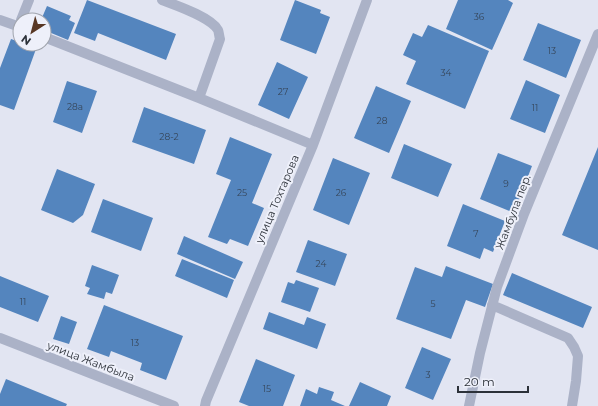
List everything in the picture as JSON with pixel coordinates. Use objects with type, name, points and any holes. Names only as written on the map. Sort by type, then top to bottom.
[{"type":"street","points":[[24,12],[29,0]]},
{"type":"street","points":[[162,0],[191,12],[212,23],[218,30],[220,39],[199,98]]},
{"type":"street","name":"улица Тохтарова","points":[[205,406],[313,145],[367,0]]},
{"type":"street","points":[[0,20],[12,22]]},
{"type":"street","name":"Жамбула пер.","points":[[469,406],[497,287],[524,214],[598,34]]},
{"type":"street","points":[[52,40],[313,145]]},
{"type":"street","points":[[492,305],[568,338],[578,356],[572,406]]},
{"type":"street","name":"улица Жамбыла","points":[[0,338],[174,406]]},
{"type":"building","points":[[87,0],[176,34],[166,60],[98,33],[95,41],[74,33]]},
{"type":"building","points":[[295,0],[321,10],[320,13],[330,17],[316,54],[280,40]]},
{"type":"building","points":[[458,0],[508,0],[513,3],[492,50],[446,29]]},
{"type":"building","points":[[47,6],[71,16],[69,20],[75,23],[68,40],[52,33],[52,12],[44,12]]},
{"type":"building","points":[[538,23],[581,40],[566,78],[523,60]]},
{"type":"building","points":[[428,25],[489,51],[465,109],[406,84],[416,61],[403,55],[413,33],[422,37]]},
{"type":"building","points":[[11,39],[12,52],[35,52],[14,110],[0,105],[0,68]]},
{"type":"building","points":[[277,62],[308,77],[289,119],[258,105]]},
{"type":"building","points":[[526,80],[560,95],[545,133],[510,119]]},
{"type":"building","points":[[67,81],[97,91],[82,133],[53,122]]},
{"type":"building","points":[[376,86],[411,101],[389,153],[354,138]]},
{"type":"building","points":[[144,107],[206,130],[194,164],[132,142]]},
{"type":"building","points":[[230,137],[272,154],[252,203],[264,208],[248,246],[230,239],[227,244],[208,237],[231,180],[216,174]]},
{"type":"building","points":[[404,144],[452,164],[438,197],[391,178]]},
{"type":"building","points":[[598,147],[598,250],[562,235]]},
{"type":"building","points":[[498,153],[532,166],[514,213],[480,199]]},
{"type":"building","points":[[333,158],[370,173],[349,225],[313,210]]},
{"type":"building","points":[[57,169],[95,184],[83,215],[73,223],[41,210]]},
{"type":"building","points":[[103,199],[153,218],[141,251],[91,232]]},
{"type":"building","points":[[463,204],[505,221],[493,252],[484,248],[480,259],[447,246]]},
{"type":"building","points":[[184,236],[243,262],[235,279],[177,254]]},
{"type":"building","points":[[308,240],[347,254],[335,286],[296,272]]},
{"type":"building","points":[[182,259],[234,280],[227,298],[175,276]]},
{"type":"building","points":[[92,265],[119,275],[112,294],[106,292],[104,299],[87,294],[90,288],[85,286]]},
{"type":"building","points":[[446,266],[493,284],[485,307],[466,300],[451,339],[396,319],[415,267],[442,277]]},
{"type":"building","points":[[512,273],[592,307],[583,328],[503,295]]},
{"type":"building","points":[[0,276],[49,296],[38,322],[0,307]]},
{"type":"building","points":[[296,280],[319,288],[310,312],[281,302],[288,282],[294,284]]},
{"type":"building","points":[[104,305],[183,336],[166,380],[140,370],[142,363],[111,351],[109,357],[87,349]]},
{"type":"building","points":[[269,312],[304,325],[307,317],[326,324],[317,349],[263,329]]},
{"type":"building","points":[[61,316],[77,322],[69,344],[53,339]]},
{"type":"building","points":[[422,347],[451,359],[433,400],[405,388]]},
{"type":"building","points":[[256,359],[295,375],[283,406],[249,406],[239,402]]},
{"type":"building","points":[[6,379],[67,404],[66,406],[0,406],[0,394]]},
{"type":"building","points":[[360,382],[391,396],[387,406],[349,406]]},
{"type":"building","points":[[319,387],[334,392],[331,400],[345,406],[300,406],[306,389],[317,394]]}]
